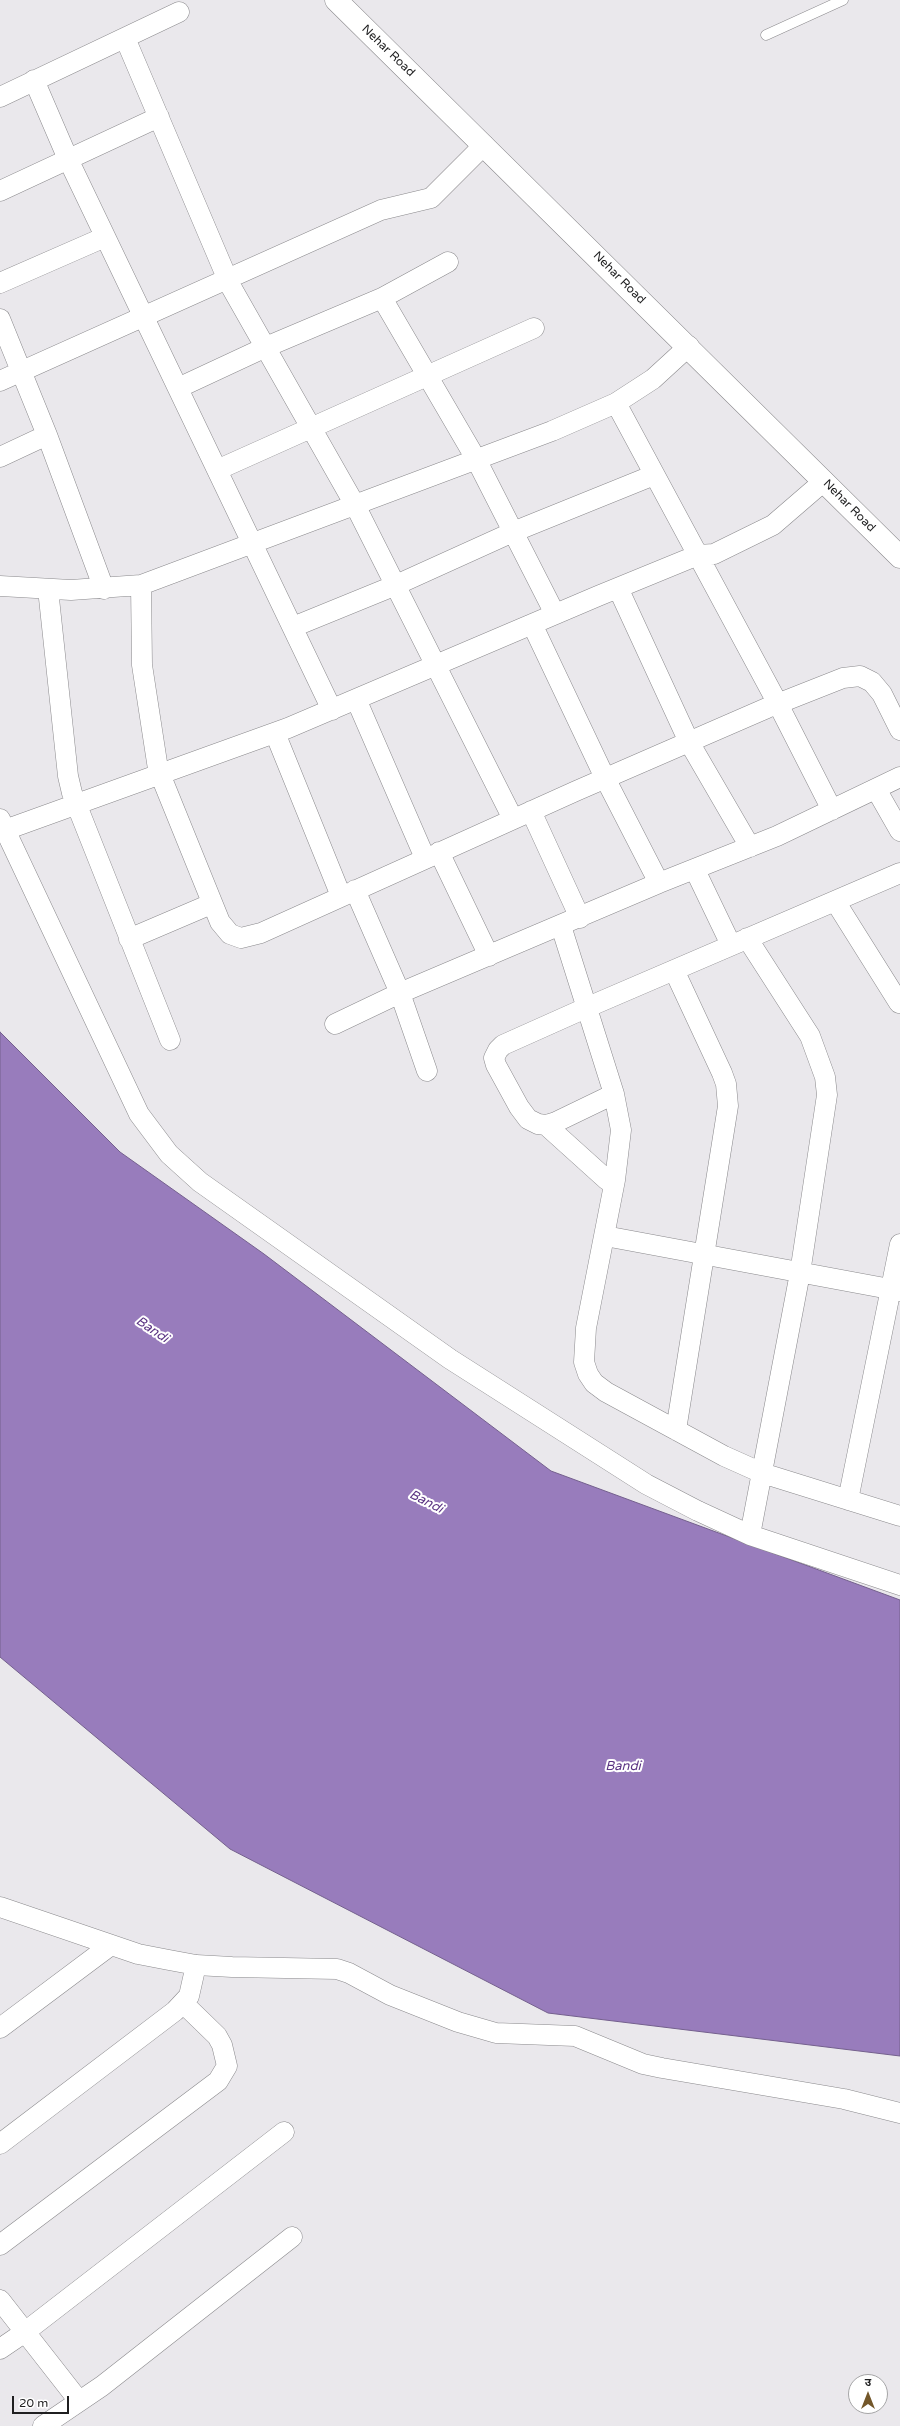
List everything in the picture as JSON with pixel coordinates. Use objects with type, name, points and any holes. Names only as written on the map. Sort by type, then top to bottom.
[{"type":"street","name":"Nehar Road","points":[[336,0],[689,346],[900,557]]},
{"type":"street","points":[[0,97],[179,12]]},
{"type":"street","points":[[125,38],[227,279],[355,505],[437,665],[580,918]]},
{"type":"street","points":[[34,80],[68,159],[332,710]]},
{"type":"street","points":[[0,191],[159,117]]},
{"type":"street","points":[[0,381],[381,210],[431,198],[484,145]]},
{"type":"street","points":[[0,283],[105,237]]},
{"type":"street","points":[[178,388],[266,347],[382,298],[448,262]]},
{"type":"street","points":[[382,298],[476,459],[556,614]]},
{"type":"street","points":[[0,320],[46,435],[104,589]]},
{"type":"street","points":[[217,470],[534,328]]},
{"type":"street","points":[[0,586],[48,589],[104,589],[141,585],[552,431],[616,403],[653,379],[689,346]]},
{"type":"street","points":[[616,403],[778,704],[832,810]]},
{"type":"street","points":[[0,457],[46,435]]},
{"type":"street","points":[[293,627],[396,585],[513,532],[654,474]]},
{"type":"street","points":[[824,481],[774,525],[714,554],[698,555],[275,733],[160,776],[76,804],[3,824],[139,1114],[164,1148],[200,1182],[457,1364],[646,1484],[698,1511],[750,1535],[900,1585]]},
{"type":"street","points":[[141,585],[142,665],[154,753],[160,776],[212,904],[226,930],[241,938],[261,932],[605,778],[778,704],[843,678],[860,676],[872,682],[882,694],[900,730]]},
{"type":"street","points":[[618,588],[690,742],[750,847]]},
{"type":"street","points":[[48,589],[68,776],[76,804],[170,1040]]},
{"type":"street","points":[[532,624],[605,778],[659,883]]},
{"type":"street","points":[[356,699],[432,855],[489,956]]},
{"type":"street","points":[[275,733],[348,893],[400,993],[427,1071]]},
{"type":"street","points":[[335,1024],[400,993],[580,918],[659,883],[750,847],[900,777]]},
{"type":"street","points":[[876,789],[900,831]]},
{"type":"street","points":[[695,870],[739,942],[810,1036],[825,1077],[827,1095],[800,1273],[750,1535]]},
{"type":"street","points":[[615,1180],[607,1180],[546,1125],[528,1119],[519,1108],[496,1065],[494,1058],[498,1050],[503,1045],[588,1006],[900,873]]},
{"type":"street","points":[[835,901],[899,1003]]},
{"type":"street","points":[[129,939],[212,904]]},
{"type":"street","points":[[561,926],[588,1006],[614,1094],[621,1130],[615,1180],[584,1347],[584,1362],[588,1374],[594,1383],[606,1392],[724,1456],[762,1473],[900,1516]]},
{"type":"street","points":[[674,970],[722,1073],[728,1094],[728,1106],[705,1255],[676,1430]]},
{"type":"street","points":[[546,1125],[614,1094]]},
{"type":"street","points":[[605,1236],[895,1290]]},
{"type":"street","points":[[848,1500],[895,1290],[900,1244]]},
{"type":"street","points":[[0,1907],[138,1954],[196,1965],[337,1969],[349,1973],[397,1997],[458,2022],[496,2033],[575,2036],[643,2064],[844,2099],[900,2113]]},
{"type":"street","points":[[0,2028],[111,1945]]},
{"type":"street","points":[[0,2144],[183,2003],[192,1989],[196,1965]]},
{"type":"street","points":[[0,2246],[218,2081],[227,2066],[222,2045],[217,2036],[183,2003]]},
{"type":"street","points":[[0,2349],[25,2332],[284,2132]]},
{"type":"street","points":[[43,2426],[80,2402],[292,2237]]},
{"type":"street","points":[[0,2300],[80,2402]]},
{"type":"lane","points":[[766,35],[843,0]]},
{"type":"water","name":"Bandi","points":[[0,1032],[120,1152],[264,1254],[551,1471],[900,1600],[900,2056],[548,2013],[230,1849],[0,1657]]}]
